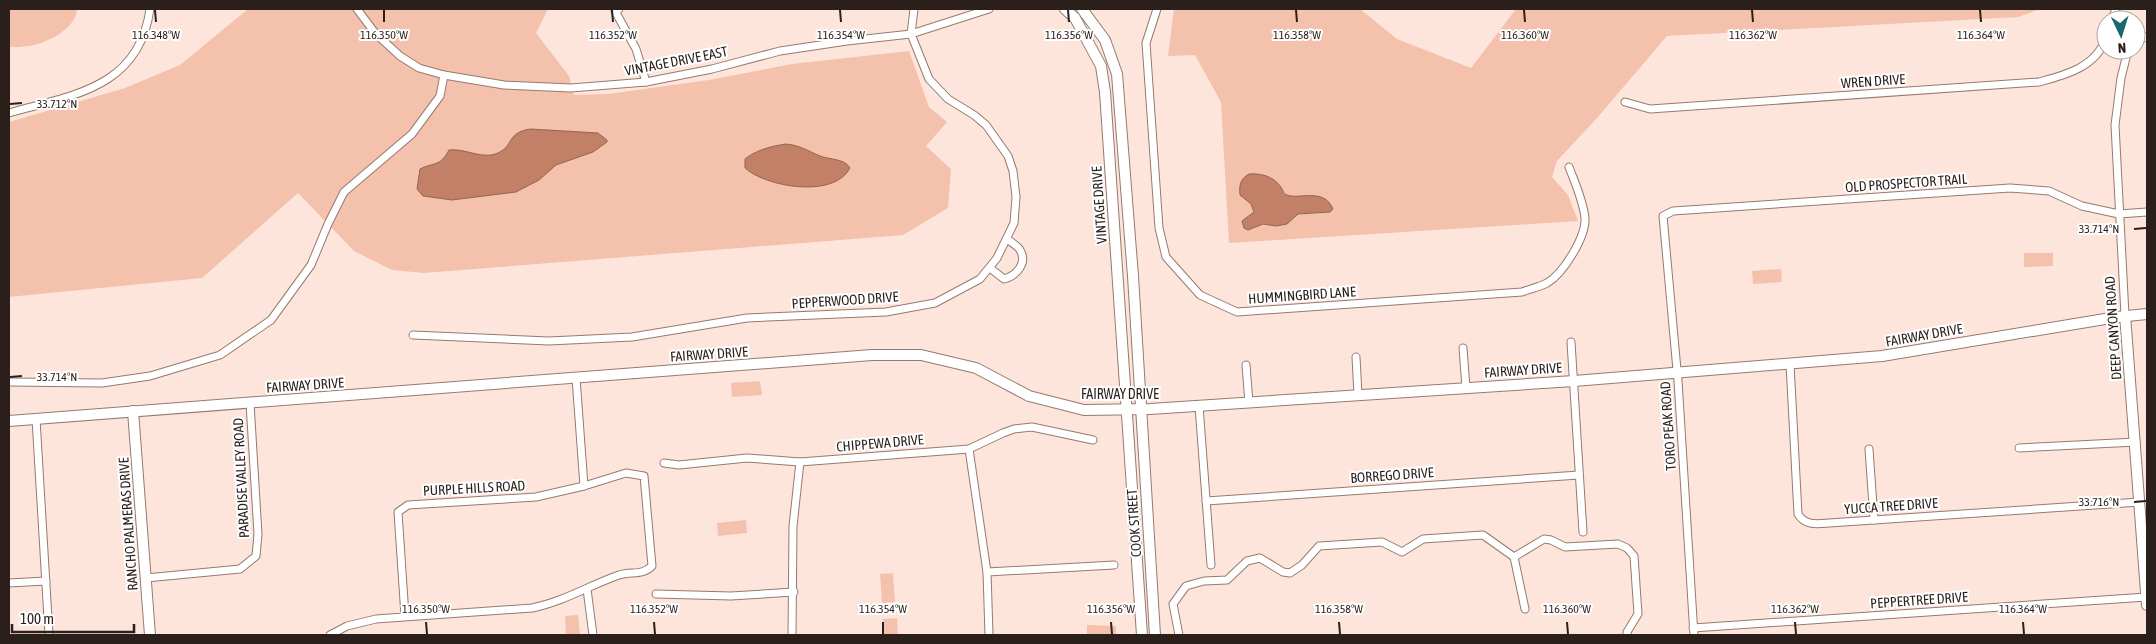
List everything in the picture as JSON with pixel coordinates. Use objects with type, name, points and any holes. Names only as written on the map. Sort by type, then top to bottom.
[{"type":"street","points":[[9,113],[97,86],[121,70],[135,51],[148,28],[150,9]]},
{"type":"street","name":"VINTAGE DRIVE EAST","points":[[357,9],[375,33],[400,56],[419,68],[444,75],[504,85],[571,88],[646,82],[712,69],[780,51],[847,40],[911,34],[989,9]]},
{"type":"street","points":[[619,9],[615,11],[636,49],[646,82]]},
{"type":"street","points":[[911,34],[914,9]]},
{"type":"street","name":"VINTAGE DRIVE","points":[[1066,9],[1075,18],[1101,66],[1105,92],[1126,410]]},
{"type":"street","name":"VINTAGE DRIVE","points":[[1082,9],[1105,40],[1117,74],[1141,409]]},
{"type":"street","name":"HUMMINGBIRD LANE","points":[[1157,9],[1146,43],[1159,228],[1166,257],[1200,295],[1237,312],[1522,292],[1548,282],[1566,266],[1579,242],[1585,220],[1578,190],[1569,167]]},
{"type":"street","name":"PEPPERWOOD DRIVE","points":[[413,335],[549,342],[632,337],[747,318],[886,312],[935,303],[968,287],[980,279],[990,268],[1007,239],[1014,223],[1016,184],[1008,156],[986,125],[974,114],[948,100],[929,79],[911,34]]},
{"type":"street","name":"WREN DRIVE","points":[[1625,102],[1650,109],[2039,82],[2071,74],[2096,55]]},
{"type":"street","name":"DEEP CANYON ROAD","points":[[2126,60],[2114,125],[2125,315],[2147,605]]},
{"type":"street","points":[[9,382],[102,383],[150,376],[220,354],[271,320],[311,265],[344,192],[412,134],[440,96],[444,75]]},
{"type":"street","name":"OLD PROSPECTOR TRAIL","points":[[1663,216],[1673,211],[2010,188],[2049,191],[2082,206],[2119,214],[2147,212]]},
{"type":"street","name":"TORO PEAK ROAD","points":[[1663,216],[1677,373],[1694,632]]},
{"type":"street","points":[[990,268],[1004,279],[1014,275],[1021,267],[1023,261],[1021,252],[1007,239]]},
{"type":"street","name":"FAIRWAY DRIVE","points":[[9,421],[872,355],[921,354],[976,368],[1029,396],[1084,410],[1126,410],[1574,381],[1882,356],[2125,315],[2147,314]]},
{"type":"street","points":[[1571,342],[1583,532]]},
{"type":"street","points":[[1463,348],[1466,388]]},
{"type":"street","points":[[1356,357],[1358,395]]},
{"type":"street","name":"YUCCA TREE DRIVE","points":[[1790,364],[1798,514],[1802,520],[1814,524],[2140,502]]},
{"type":"street","points":[[1246,365],[1249,403]]},
{"type":"street","points":[[576,378],[584,486]]},
{"type":"street","name":"PARADISE VALLEY ROAD","points":[[146,578],[240,569],[256,556],[258,534],[250,403]]},
{"type":"street","points":[[1199,406],[1211,565]]},
{"type":"street","name":"COOK STREET","points":[[1141,409],[1155,635]]},
{"type":"street","name":"COOK STREET","points":[[1126,410],[1142,635]]},
{"type":"street","name":"RANCHO PALMERAS DRIVE","points":[[133,412],[150,635]]},
{"type":"street","points":[[36,419],[48,635]]},
{"type":"street","name":"CHIPPEWA DRIVE","points":[[664,462],[679,465],[746,458],[800,462],[969,449],[1003,433],[1032,427],[1093,440]]},
{"type":"street","points":[[2019,448],[2136,442]]},
{"type":"street","points":[[969,449],[987,572],[989,635]]},
{"type":"street","points":[[1869,449],[1874,520]]},
{"type":"street","points":[[792,635],[794,592],[793,526],[800,462]]},
{"type":"street","name":"PURPLE HILLS ROAD","points":[[405,616],[398,512],[408,505],[536,497],[584,486],[626,473],[644,476],[652,566],[644,573],[624,574],[587,589]]},
{"type":"street","name":"BORREGO DRIVE","points":[[1206,501],[1580,474]]},
{"type":"street","points":[[1179,635],[1173,604],[1186,586],[1204,581],[1227,580],[1247,561],[1260,558],[1283,572],[1290,573],[1302,565],[1320,546],[1382,542],[1402,552],[1423,539],[1483,535],[1514,557],[1525,609]]},
{"type":"street","points":[[1514,557],[1544,539],[1551,540],[1565,547],[1618,544],[1627,548],[1634,556],[1638,614],[1627,635]]},
{"type":"street","points":[[987,572],[1114,565]]},
{"type":"street","points":[[9,583],[46,581]]},
{"type":"street","points":[[330,635],[354,624],[376,619],[532,608],[547,605],[587,589],[593,635]]},
{"type":"street","points":[[656,594],[732,596],[794,592]]},
{"type":"street","name":"PEPPERTREE DRIVE","points":[[1694,632],[2147,597]]},
{"type":"shaded area","points":[[9,9],[77,9],[72,23],[52,38],[36,45],[9,47]]},
{"type":"shaded area","points":[[248,9],[548,9],[536,33],[569,76],[574,95],[608,94],[709,80],[792,64],[909,51],[929,107],[947,122],[926,146],[951,169],[948,208],[903,235],[424,273],[392,270],[354,251],[298,193],[202,278],[9,297],[9,122],[125,88],[180,65]]},
{"type":"shaded area","points":[[1174,9],[1360,9],[1397,39],[1471,68],[1516,9],[2040,9],[2018,17],[1667,36],[1597,118],[1557,161],[1552,177],[1568,195],[1578,221],[1229,243],[1221,102],[1195,55],[1168,56]]},
{"type":"shaded area","points":[[530,129],[598,133],[607,142],[593,152],[556,165],[539,180],[516,192],[452,200],[423,196],[417,189],[420,169],[440,162],[449,150],[481,155],[494,154],[504,149],[518,133]]},
{"type":"shaded area","points":[[786,144],[844,162],[850,168],[842,178],[830,184],[815,187],[799,187],[783,185],[768,180],[755,175],[745,168],[745,159],[754,153]]},
{"type":"shaded area","points":[[1249,174],[1258,174],[1270,178],[1287,195],[1318,196],[1324,198],[1333,209],[1330,212],[1298,214],[1287,224],[1276,226],[1263,224],[1248,230],[1244,228],[1242,221],[1254,212],[1251,204],[1240,195],[1240,189],[1242,180]]},
{"type":"shaded area","points":[[2024,253],[2053,253],[2053,266],[2024,267]]},
{"type":"shaded area","points":[[1781,269],[1782,282],[1753,284],[1752,271]]},
{"type":"shaded area","points":[[760,381],[762,395],[732,397],[731,383]]},
{"type":"shaded area","points":[[746,520],[747,533],[718,536],[717,523]]},
{"type":"shaded area","points":[[893,573],[895,602],[882,603],[880,574]]},
{"type":"shaded area","points":[[578,615],[580,635],[566,635],[565,616]]},
{"type":"shaded area","points":[[897,618],[898,635],[884,635],[883,619]]},
{"type":"shaded area","points":[[1087,625],[1116,626],[1116,635],[1087,635]]}]
